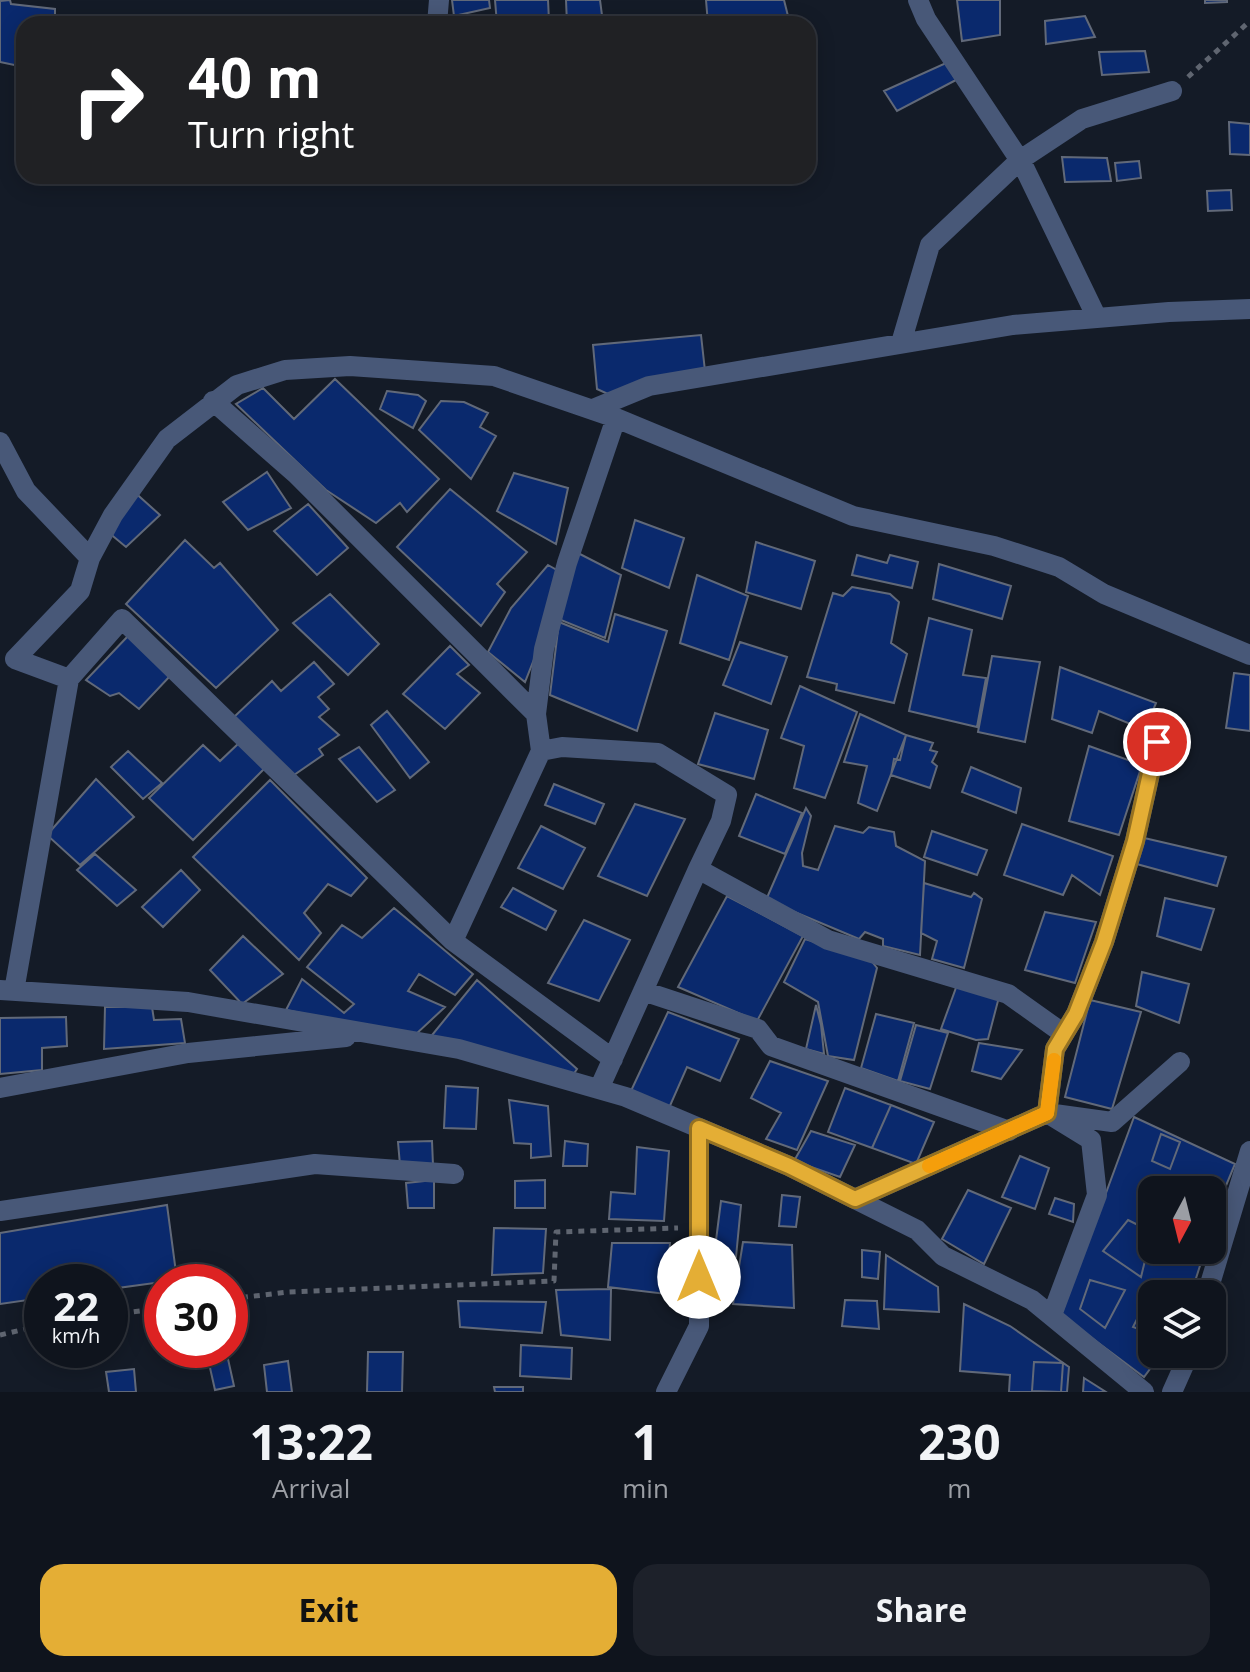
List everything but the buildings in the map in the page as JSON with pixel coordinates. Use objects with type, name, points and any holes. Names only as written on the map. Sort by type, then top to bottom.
[{"type":"street","points":[[918,0],[926,19],[1020,160],[1097,318]]},
{"type":"street","points":[[901,343],[930,245],[1020,160],[1082,119],[1172,91]]},
{"type":"street","points":[[593,409],[649,386],[1013,325],[1250,309]]},
{"type":"street","points":[[69,679],[15,659],[80,591],[90,558],[113,515],[167,439],[237,385],[285,370],[350,366],[494,376],[593,409],[853,516],[994,546],[1059,567],[1104,594],[1250,655]]},
{"type":"street","points":[[213,401],[337,514],[536,714]]},
{"type":"street","points":[[453,941],[541,751],[536,714],[544,649],[567,563],[616,418]]},
{"type":"street","points":[[0,442],[26,491],[90,558]]},
{"type":"street","points":[[613,1059],[453,941],[122,619],[69,679],[55,774],[7,991],[188,1002],[459,1049],[599,1089],[789,1166],[917,1230],[943,1256],[1032,1300],[1144,1392]]},
{"type":"street","points":[[1047,1113],[1055,1049],[1076,1014],[1113,913],[1135,841],[1157,742]]},
{"type":"street","points":[[541,751],[562,747],[658,753],[727,795],[721,821],[599,1089]]},
{"type":"street","points":[[698,869],[828,940],[1008,994],[1064,1034]]},
{"type":"street","points":[[643,991],[758,1029],[771,1046],[1009,1131]]},
{"type":"street","points":[[0,1088],[188,1053],[374,1034]]},
{"type":"street","points":[[855,1199],[1047,1113],[1112,1122],[1180,1062]]},
{"type":"street","points":[[1047,1113],[1091,1140],[1097,1195],[1052,1315]]},
{"type":"street","points":[[666,1392],[699,1326],[699,1128]]},
{"type":"street","points":[[1211,1280],[1250,1151]]},
{"type":"street","points":[[0,1211],[315,1164],[454,1174]]},
{"type":"street","points":[[1172,1392],[1183,1368]]},
{"type":"path","points":[[1172,91],[1250,21]]},
{"type":"path","points":[[248,1297],[288,1292],[554,1281],[556,1232],[699,1227]]},
{"type":"path","points":[[0,1335],[24,1329]]},
{"type":"slow traffic","points":[[929,1166],[1047,1113],[1054,1060]]},
{"type":"route","points":[[699,1277],[699,1128],[789,1166],[855,1199],[1047,1113],[1055,1049],[1076,1014],[1104,942],[1135,841],[1157,742]]}]
